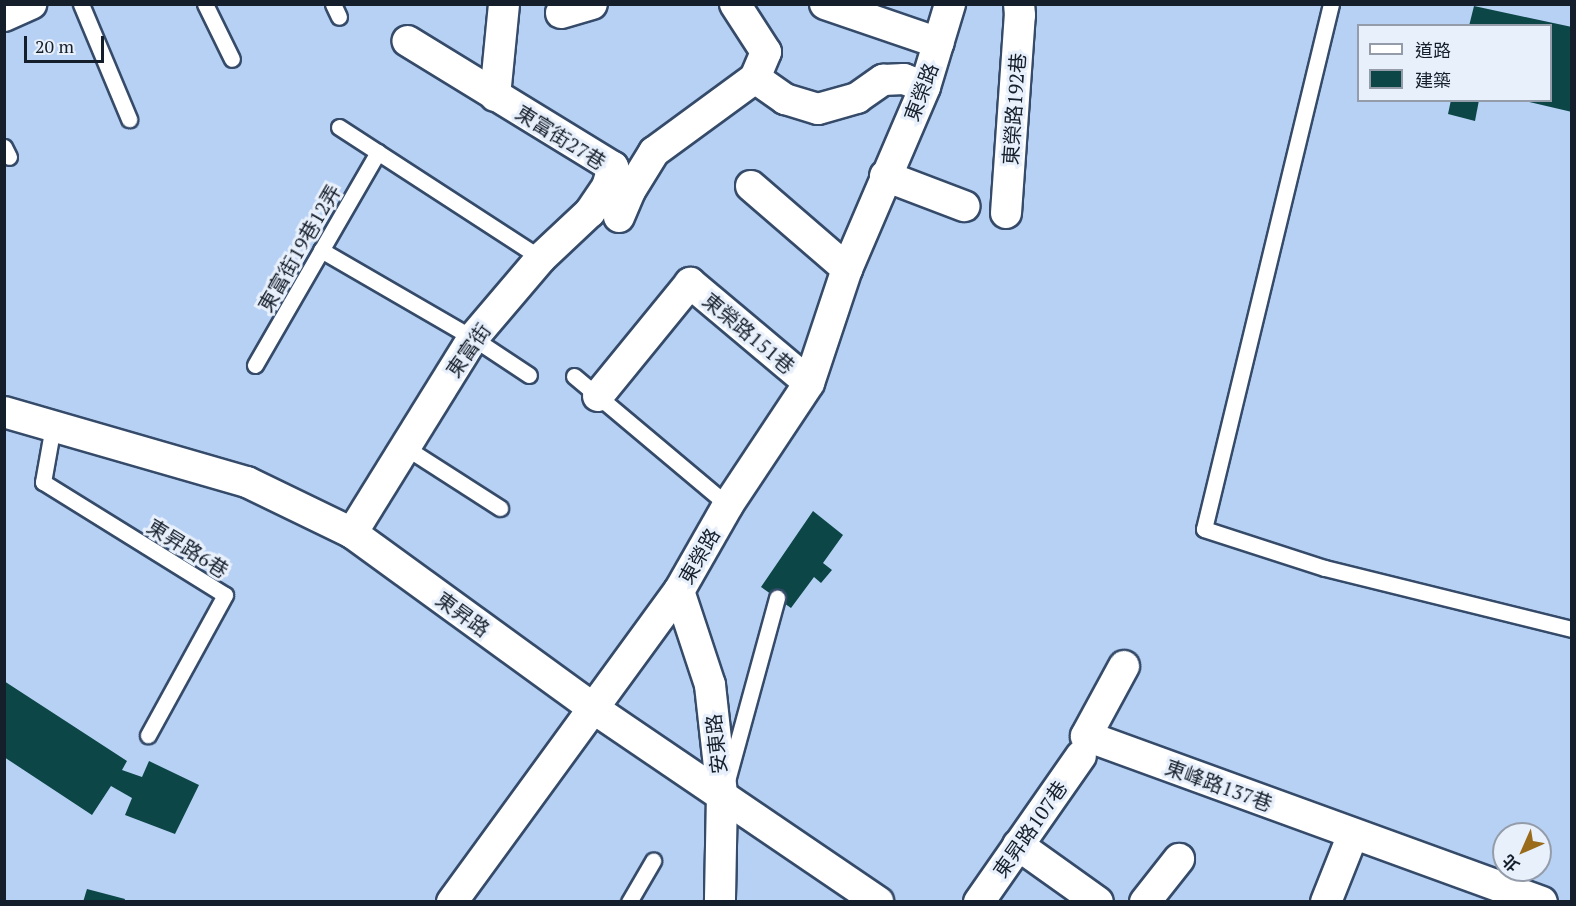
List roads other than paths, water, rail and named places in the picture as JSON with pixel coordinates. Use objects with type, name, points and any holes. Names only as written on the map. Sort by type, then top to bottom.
[{"type":"street","points":[[4,16],[31,4]]},
{"type":"street","name":"東富街27巷","points":[[495,96],[504,4]]},
{"type":"street","points":[[561,14],[592,4]]},
{"type":"street","points":[[620,218],[630,190],[654,152],[755,78],[766,52],[735,4]]},
{"type":"street","points":[[825,4],[939,43]]},
{"type":"street","name":"東榮路","points":[[452,902],[679,591],[728,505],[809,383],[847,269],[925,87],[950,4]]},
{"type":"street","name":"東榮路192巷","points":[[1006,213],[1019,4]]},
{"type":"street","name":"東富街27巷","points":[[407,41],[613,167],[607,186]]},
{"type":"street","points":[[755,78],[784,99],[818,109],[857,98],[883,80],[904,79],[925,87]]},
{"type":"street","points":[[885,176],[964,206]]},
{"type":"street","name":"東富街","points":[[352,533],[473,338],[541,258],[590,212],[607,186]]},
{"type":"street","points":[[751,186],[847,269]]},
{"type":"street","name":"東榮路151巷","points":[[598,396],[690,283],[809,383]]},
{"type":"street","name":"東昇路","points":[[4,412],[247,482],[352,533],[593,708],[878,902]]},
{"type":"street","name":"安東路","points":[[679,591],[710,685],[722,794],[720,902]]},
{"type":"street","name":"東昇路107巷","points":[[979,902],[1083,746],[1124,666]]},
{"type":"street","name":"東峰路137巷","points":[[1083,746],[1353,834],[1542,902]]},
{"type":"street","points":[[1326,902],[1353,834]]},
{"type":"street","points":[[1018,845],[1098,902]]},
{"type":"street","points":[[1145,902],[1179,859]]},
{"type":"lane","points":[[81,4],[129,118]]},
{"type":"lane","points":[[205,4],[232,59]]},
{"type":"lane","points":[[1331,4],[1204,529],[1325,568],[1572,629]]},
{"type":"lane","points":[[339,126],[541,258]]},
{"type":"lane","name":"東富街19巷12弄","points":[[255,364],[378,152]]},
{"type":"lane","points":[[321,250],[473,338],[529,375]]},
{"type":"lane","points":[[574,376],[728,505]]},
{"type":"lane","name":"東昇路6巷","points":[[52,426],[43,483],[225,595],[148,735]]},
{"type":"lane","points":[[405,447],[500,508]]},
{"type":"lane","points":[[722,794],[739,742],[777,598]]},
{"type":"lane","points":[[629,902],[653,861]]}]
